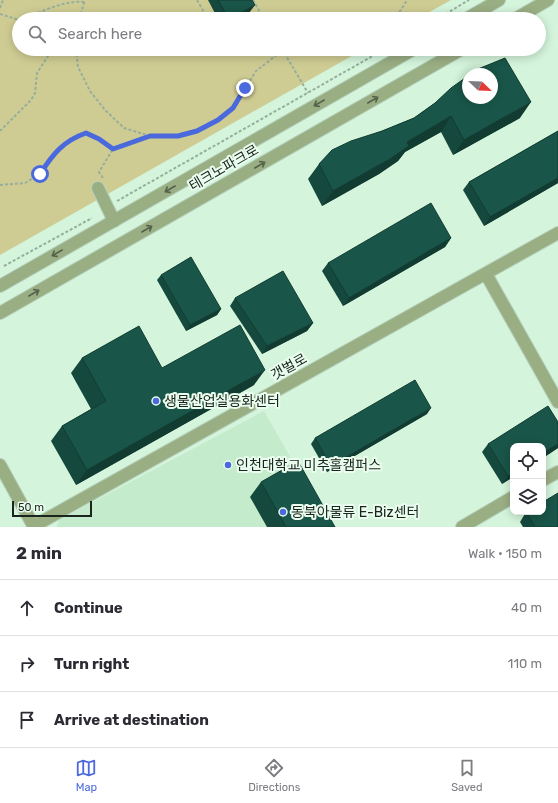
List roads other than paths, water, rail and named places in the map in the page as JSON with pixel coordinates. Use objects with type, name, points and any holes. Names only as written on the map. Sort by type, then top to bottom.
[{"type":"street","points":[[478,12],[499,0]]},
{"type":"street","points":[[527,12],[548,0]]},
{"type":"street","name":"테크노파크로","points":[[0,286],[402,56]]},
{"type":"street","name":"테크노파크로","points":[[0,313],[450,56]]},
{"type":"street","points":[[98,188],[114,221]]},
{"type":"street","name":"갯벌로","points":[[0,465],[34,527],[558,233]]},
{"type":"street","points":[[486,274],[556,395]]},
{"type":"street","points":[[545,479],[558,472]]},
{"type":"street","points":[[462,527],[510,500]]},
{"type":"place","name":"생물산업실용화센터","points":[[156,401]]},
{"type":"place","name":"인천대학교 미추홀캠퍼스","points":[[228,465]]},
{"type":"place","name":"동북아물류 E-Biz센터","points":[[283,512]]}]
